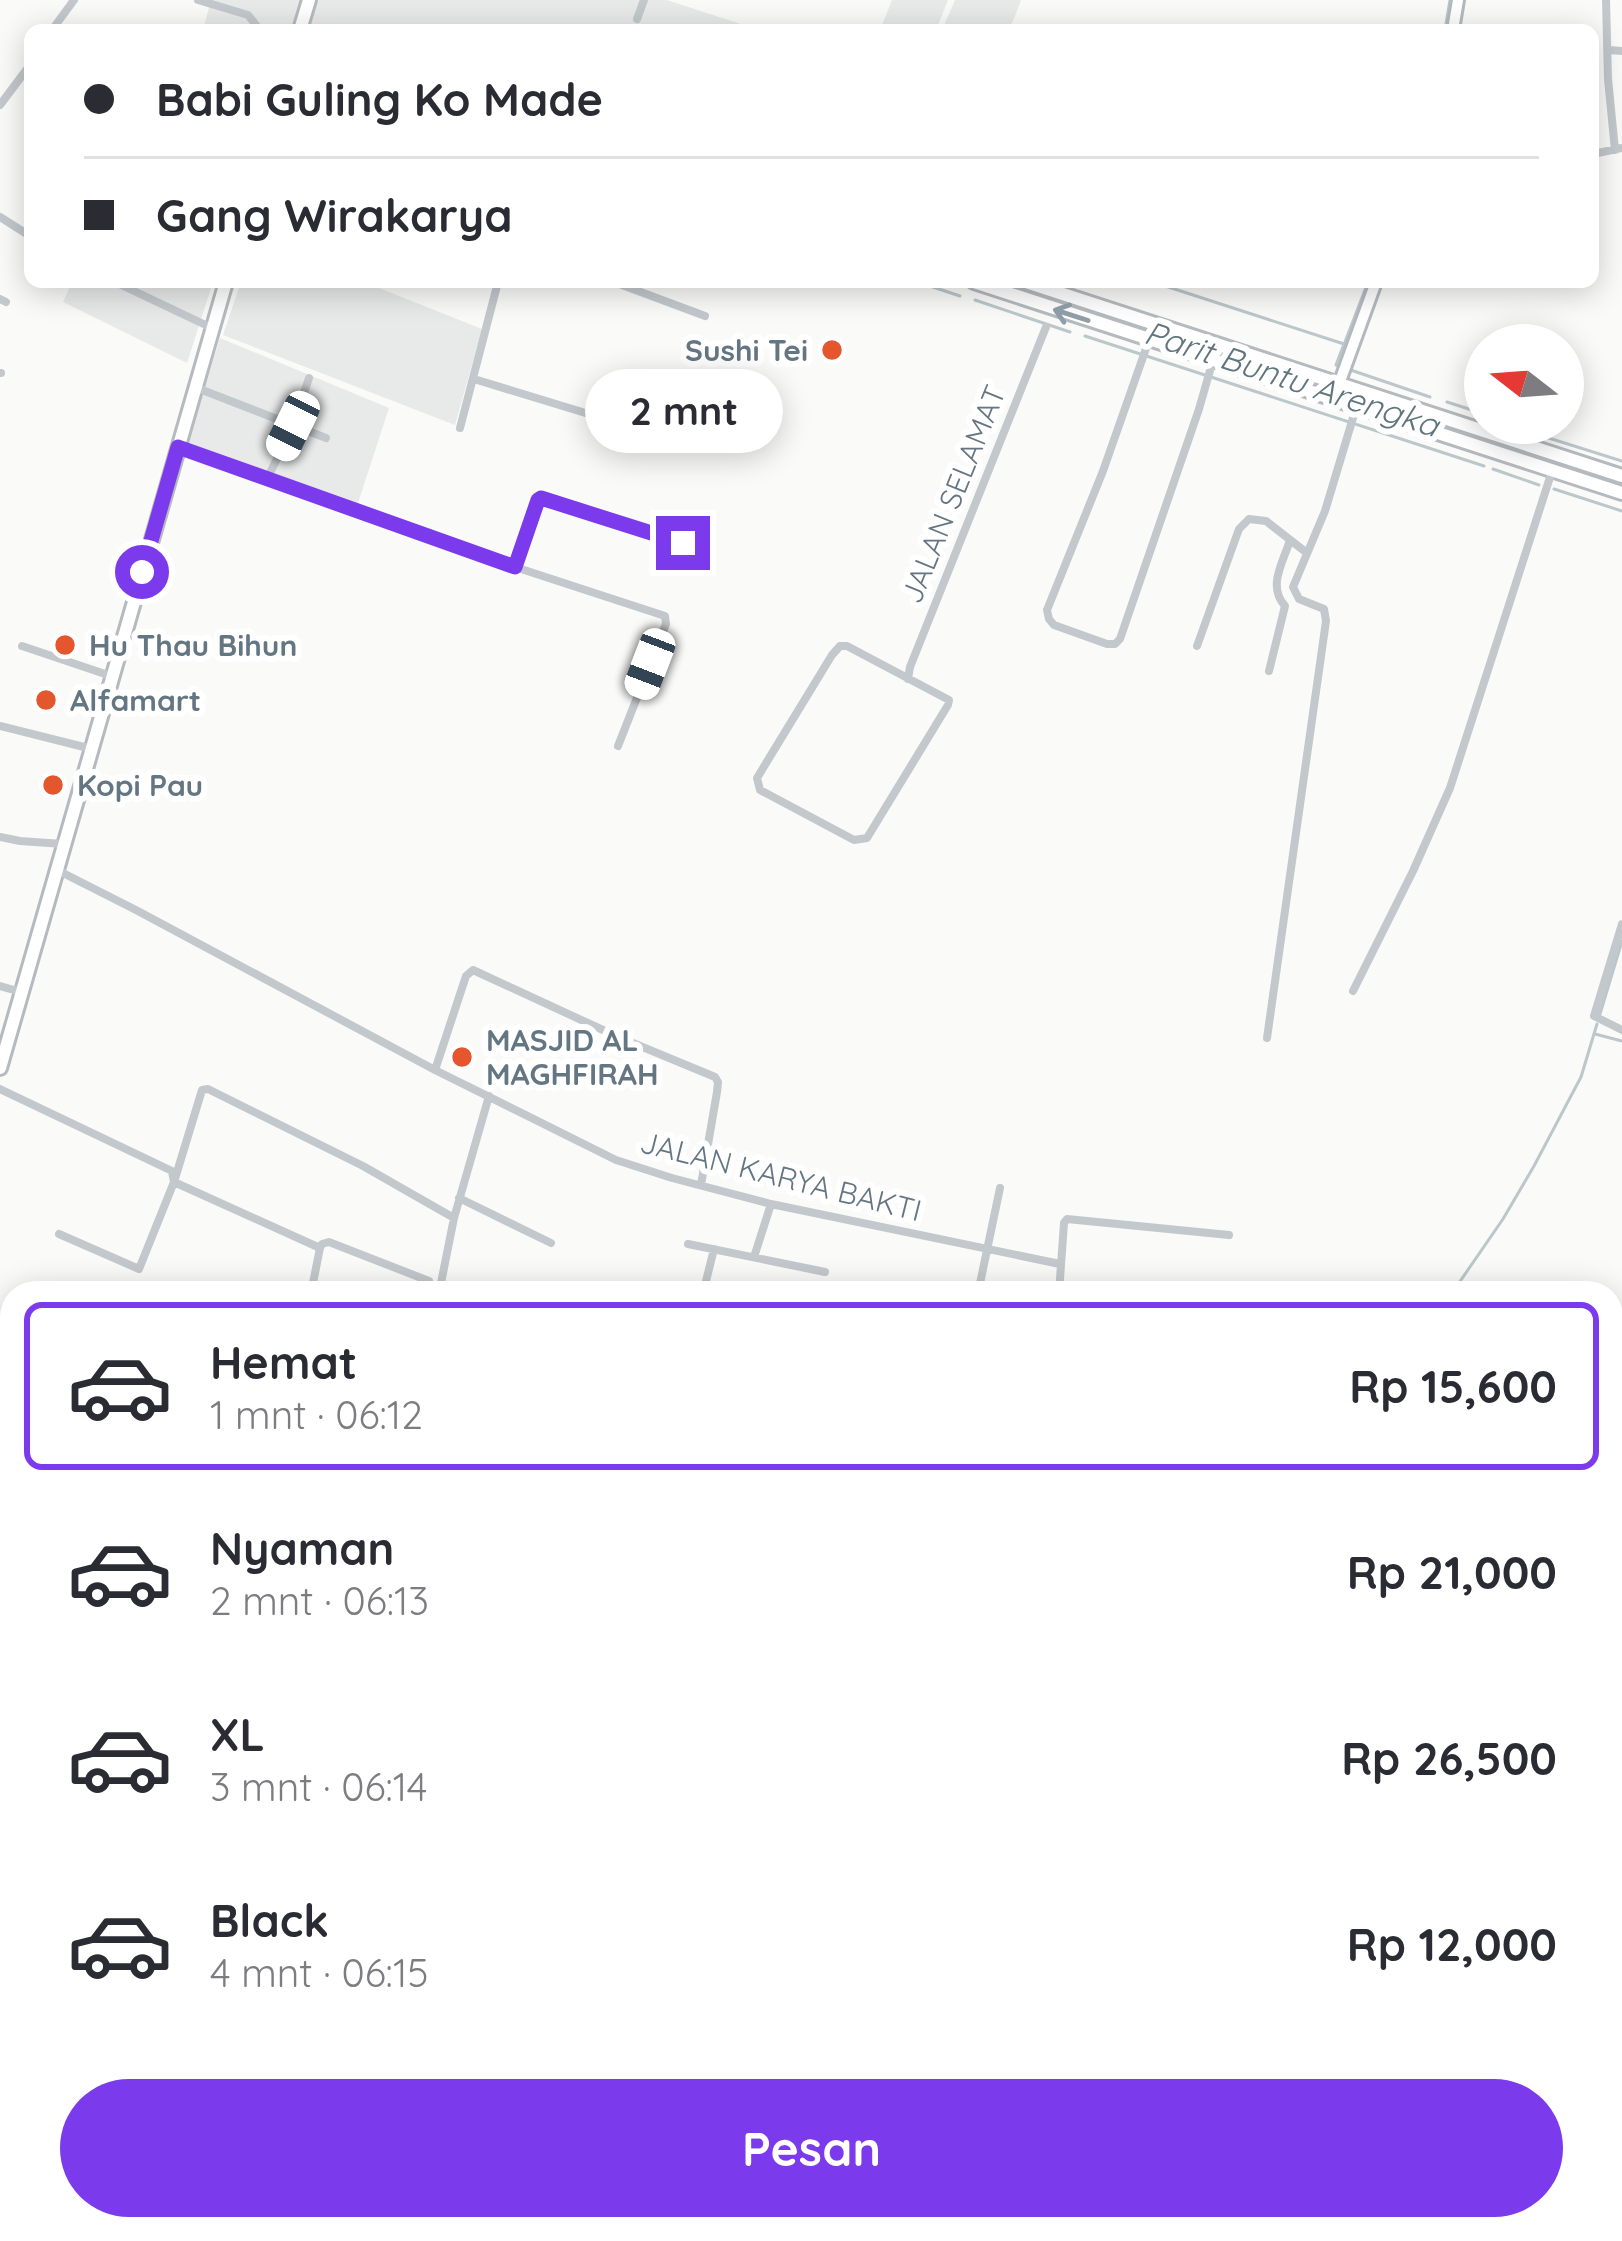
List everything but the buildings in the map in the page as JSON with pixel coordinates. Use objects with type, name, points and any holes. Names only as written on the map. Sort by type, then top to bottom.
[{"type":"main road","points":[[0,1068],[224,288]]},
{"type":"main road","points":[[992,288],[1108,326],[1146,350],[1210,371],[1357,406],[1622,494]]},
{"type":"main road","points":[[1045,288],[1342,374],[1622,476]]},
{"type":"main road","points":[[1108,326],[1112,309]]},
{"type":"street","points":[[198,0],[248,15],[255,24]]},
{"type":"street","points":[[637,19],[644,0]]},
{"type":"street","points":[[1606,0],[1608,79],[1618,149]]},
{"type":"street","points":[[1609,50],[1622,51]]},
{"type":"street","points":[[0,105],[24,73]]},
{"type":"street","points":[[128,288],[212,328]]},
{"type":"street","points":[[460,428],[497,288]]},
{"type":"street","points":[[630,288],[704,316]]},
{"type":"street","points":[[1342,374],[1374,288]]},
{"type":"street","name":"JALAN SELAMAT","points":[[908,680],[1046,328]]},
{"type":"street","points":[[1146,350],[1047,610],[1054,625],[1107,644],[1120,639],[1210,371]]},
{"type":"street","points":[[267,478],[293,426],[309,378]]},
{"type":"street","points":[[474,379],[638,429]]},
{"type":"street","points":[[195,388],[326,438]]},
{"type":"street","points":[[1267,1038],[1326,621],[1324,609],[1299,599],[1294,591],[1357,406]]},
{"type":"street","points":[[178,447],[665,616],[666,624],[618,746]]},
{"type":"street","points":[[1353,992],[1450,788],[1552,470]]},
{"type":"street","points":[[515,567],[541,498],[683,543]]},
{"type":"street","points":[[1197,646],[1239,529],[1249,518],[1266,521],[1307,553]]},
{"type":"street","points":[[1269,670],[1285,606],[1274,587],[1291,540]]},
{"type":"street","points":[[22,646],[111,676]]},
{"type":"street","points":[[847,646],[908,680],[944,696],[949,704],[867,838],[854,840],[760,790],[757,778],[836,650],[847,646]]},
{"type":"street","points":[[0,726],[92,749]]},
{"type":"street","points":[[0,837],[63,844]]},
{"type":"street","name":"JALAN KARYA BAKTI","points":[[55,869],[616,1160],[771,1204],[1060,1264]]},
{"type":"street","points":[[1622,924],[1599,1018],[1622,1030]]},
{"type":"street","points":[[435,1070],[466,976],[473,970],[715,1077],[717,1092],[700,1186]]},
{"type":"street","points":[[0,986],[22,993]]},
{"type":"street","points":[[59,1234],[132,1268],[142,1268],[200,1093],[208,1089],[307,1136],[454,1218]]},
{"type":"street","points":[[0,1090],[168,1168],[174,1182]]},
{"type":"street","points":[[442,1281],[459,1198],[489,1096]]},
{"type":"street","points":[[174,1182],[321,1246]]},
{"type":"street","points":[[980,1281],[1000,1188]]},
{"type":"street","points":[[459,1198],[551,1244]]},
{"type":"street","points":[[754,1257],[771,1204]]},
{"type":"street","points":[[1059,1281],[1064,1223],[1072,1218],[1229,1235]]},
{"type":"street","points":[[321,1246],[329,1242],[426,1281]]},
{"type":"street","points":[[688,1244],[825,1272]]},
{"type":"street","points":[[314,1281],[321,1246]]},
{"type":"street","points":[[706,1281],[714,1249]]},
{"type":"shaded area","points":[[211,0],[667,0],[741,24],[205,24]]},
{"type":"shaded area","points":[[892,0],[948,0],[938,24],[882,24]]},
{"type":"shaded area","points":[[955,0],[1021,1],[1011,24],[945,24]]},
{"type":"shaded area","points":[[69,288],[211,288],[187,363],[63,302]]},
{"type":"shaded area","points":[[239,288],[379,288],[482,329],[455,425],[223,335]]},
{"type":"shaded area","points":[[220,338],[389,408],[358,503],[188,443]]},
{"type":"waterway","points":[[1446,24],[1450,0]]},
{"type":"waterway","name":"Parit Buntu Arengka","points":[[936,288],[960,296]]},
{"type":"waterway","name":"Parit Buntu Arengka","points":[[1171,288],[1344,344],[1336,365],[1430,397]]},
{"type":"waterway","points":[[1345,342],[1366,288]]},
{"type":"waterway","name":"Parit Buntu Arengka","points":[[975,300],[1070,332]]},
{"type":"waterway","name":"Parit Buntu Arengka","points":[[1085,336],[1484,466]]},
{"type":"waterway","name":"Parit Buntu Arengka","points":[[1447,402],[1464,407]]},
{"type":"waterway","name":"Parit Buntu Arengka","points":[[1568,444],[1622,461]]},
{"type":"waterway","name":"Parit Buntu Arengka","points":[[1493,469],[1539,485]]},
{"type":"waterway","name":"Parit Buntu Arengka","points":[[1554,489],[1622,511]]},
{"type":"waterway","points":[[1600,1014],[1622,941]]},
{"type":"waterway","points":[[1460,1281],[1534,1166],[1581,1077],[1597,1024]]},
{"type":"waterway","points":[[1595,1034],[1622,1041]]},
{"type":"place","name":"Sushi Tei","points":[[832,350]]},
{"type":"place","name":"Hu Thau Bihun","points":[[65,645]]},
{"type":"place","name":"Alfamart","points":[[46,700]]},
{"type":"place","name":"Kopi Pau","points":[[53,785]]},
{"type":"place","name":"MASJID AL MAGHFIRAH","points":[[462,1057]]},
{"type":"route","points":[[142,572],[178,447],[515,567],[541,498],[683,543]]}]
